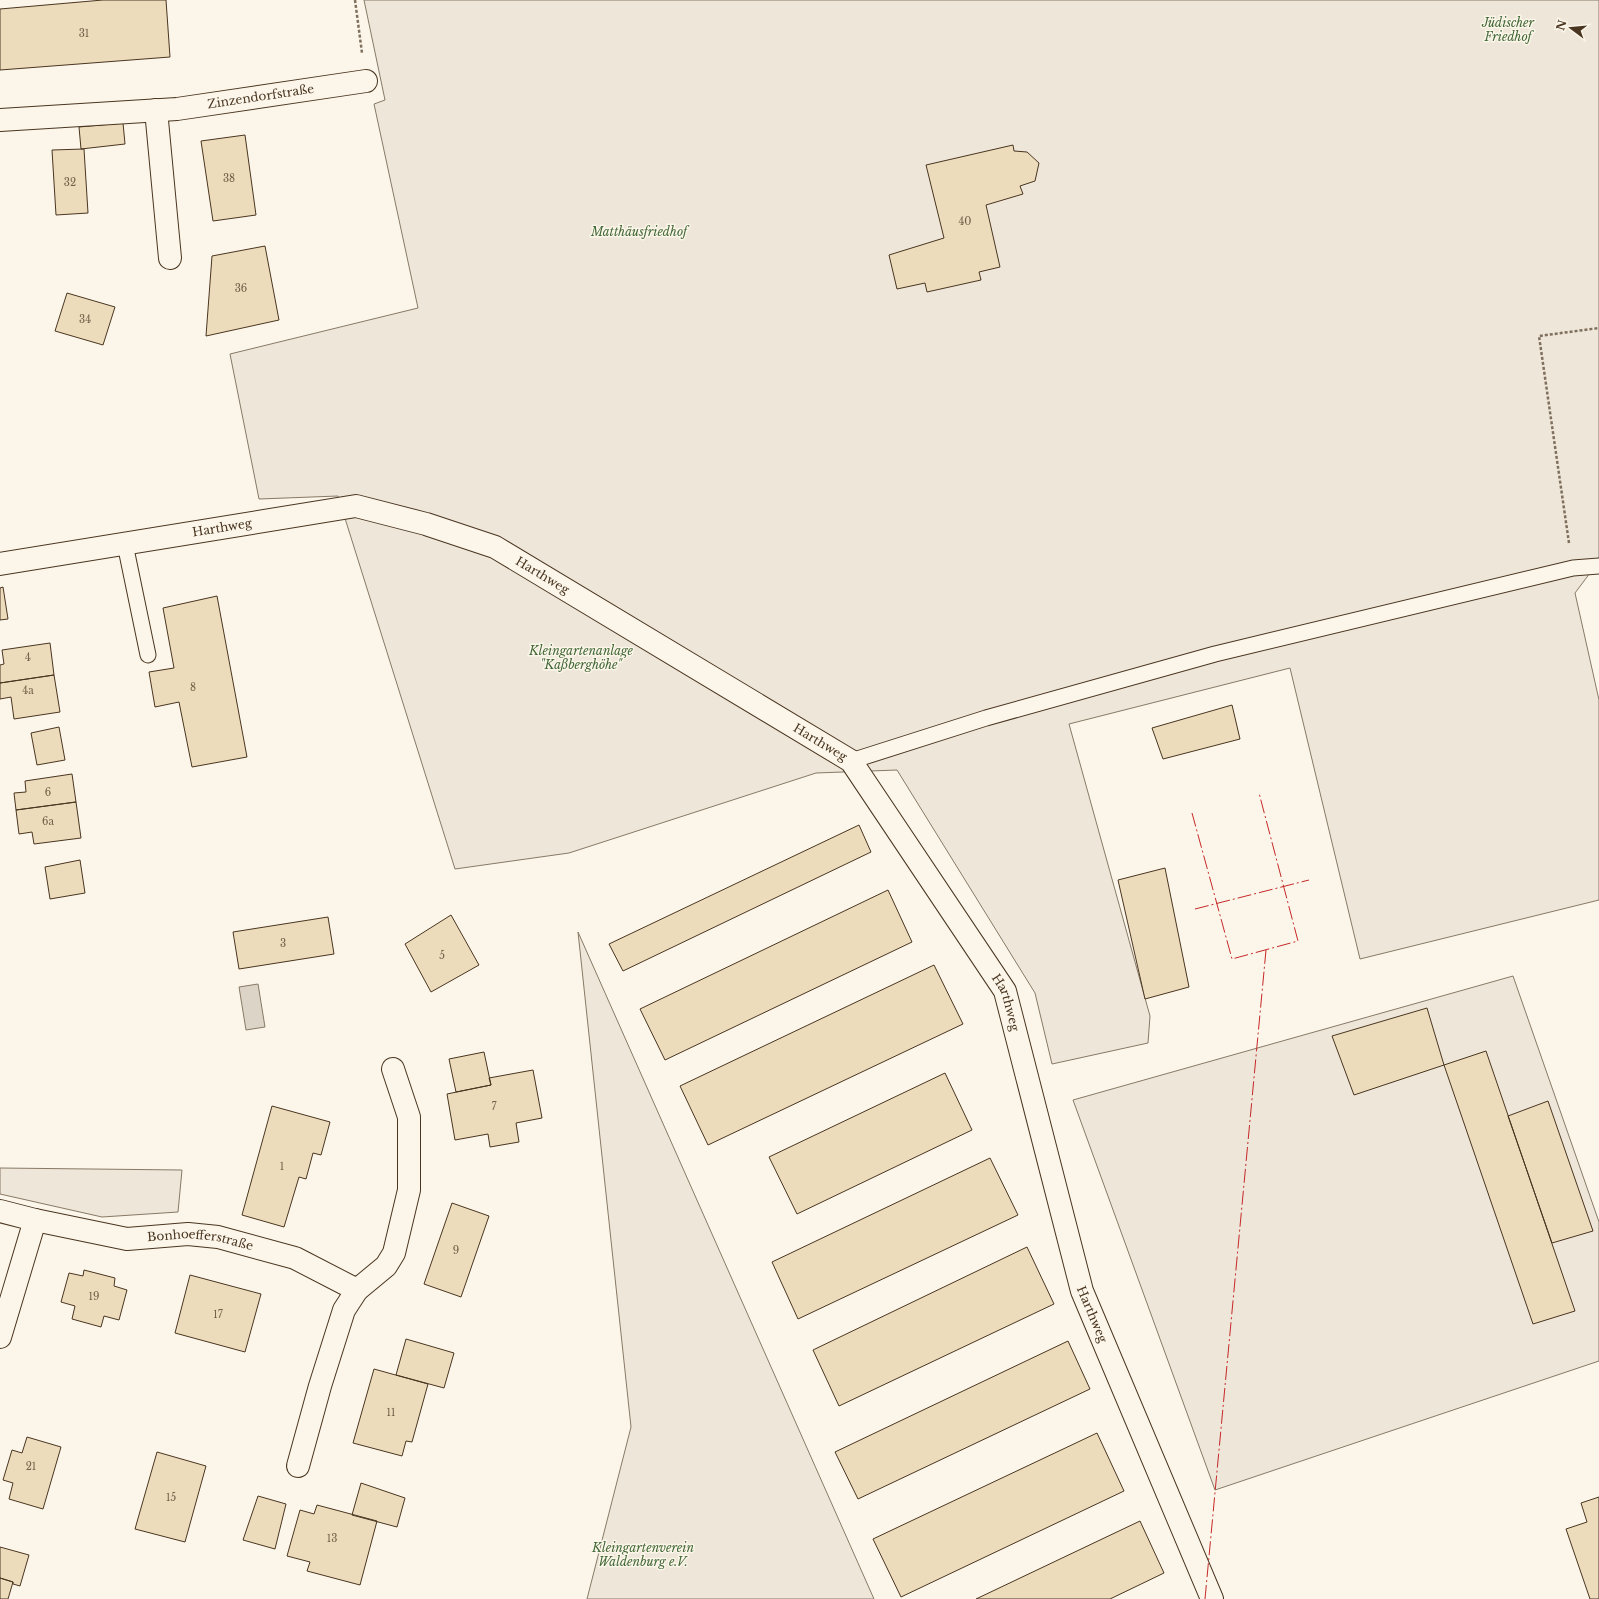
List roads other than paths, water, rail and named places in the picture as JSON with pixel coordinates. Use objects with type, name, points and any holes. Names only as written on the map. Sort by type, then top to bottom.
[{"type":"street","name":"Zinzendorfstraße","points":[[0,120],[177,109],[366,81]]},
{"type":"street","points":[[156,110],[170,258]]},
{"type":"street","name":"Harthweg","points":[[0,564],[356,506],[426,524],[495,547],[851,762],[1005,991],[1082,1291],[1212,1599]]},
{"type":"street","points":[[298,1466],[320,1386],[344,1310],[357,1290],[386,1266],[394,1253],[409,1190],[409,1117],[393,1069]]},
{"type":"street","name":"Bonhoefferstraße","points":[[0,1211],[35,1220],[127,1239],[188,1234],[218,1237],[295,1258],[357,1290]]},
{"type":"street","points":[[0,1336],[35,1220]]},
{"type":"lane","points":[[125,544],[148,655]]},
{"type":"lane","points":[[851,762],[986,718],[1215,654],[1573,568],[1599,566]]},
{"type":"park label","name":"Jüdischer Friedhof","points":[[1508,30]]},
{"type":"park label","name":"Matthäusfriedhof","points":[[639,232]]},
{"type":"park label","name":"Kleingartenanlage \"Kaßberghöhe\"","points":[[581,658]]},
{"type":"park label","name":"Kleingartenverein Waldenburg e.V.","points":[[643,1555]]}]
